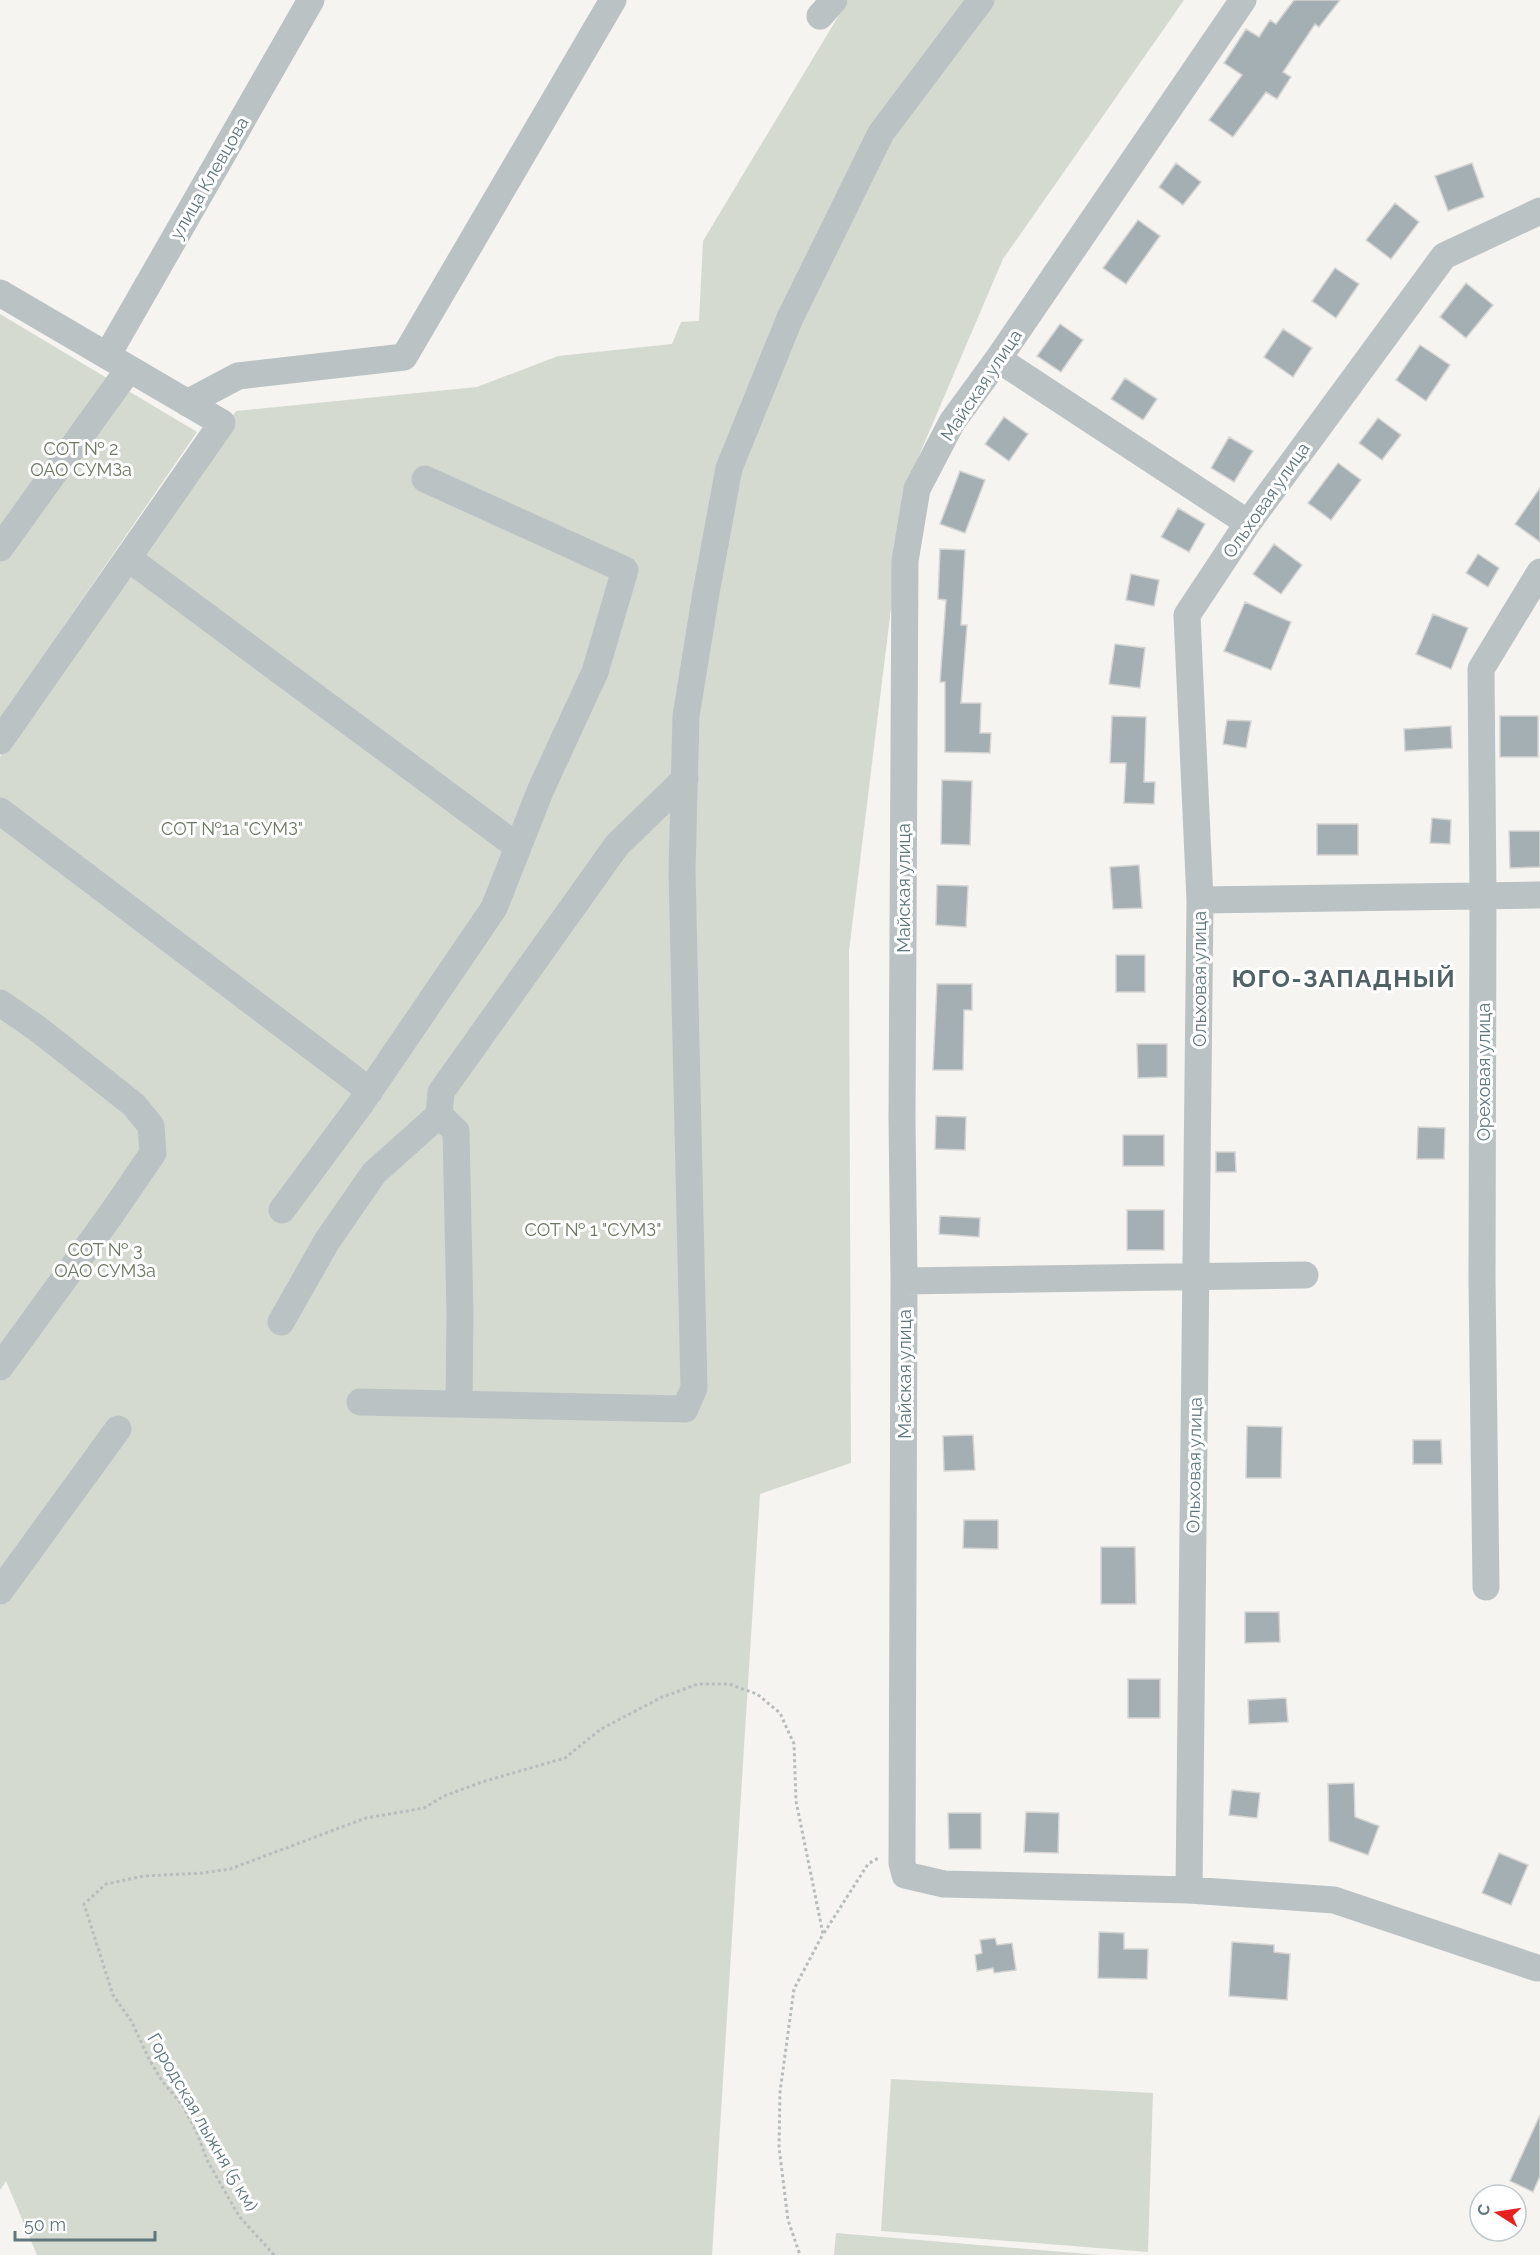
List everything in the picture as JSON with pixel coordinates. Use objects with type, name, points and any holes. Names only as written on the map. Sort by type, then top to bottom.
[{"type":"street","name":"улица Клевцова","points":[[0,548],[118,362],[311,0]]},
{"type":"street","points":[[188,403],[238,376],[404,357],[613,0]]},
{"type":"street","points":[[360,1402],[685,1409],[694,1389],[682,871],[686,716],[729,468],[790,318],[881,133],[981,0]]},
{"type":"street","name":"Майская улица","points":[[1189,1890],[944,1884],[905,1875],[902,1863],[905,561],[917,489],[952,422],[998,359],[1243,0]]},
{"type":"street","name":"Ольховая улица","points":[[1189,1890],[1200,900],[1187,615],[1248,523],[1444,256],[1540,211]]},
{"type":"street","points":[[0,293],[222,423],[0,741]]},
{"type":"street","points":[[998,359],[1248,523]]},
{"type":"street","points":[[282,1210],[370,1091],[494,908],[518,847],[595,672],[625,570],[425,479]]},
{"type":"street","points":[[128,558],[518,847]]},
{"type":"street","name":"Ореховая улица","points":[[1486,1587],[1482,1281],[1484,896],[1481,669],[1540,572]]},
{"type":"street","points":[[281,1322],[327,1241],[374,1173],[439,1115],[441,1092],[617,844],[685,779]]},
{"type":"street","points":[[0,811],[370,1091]]},
{"type":"street","points":[[1200,900],[1540,895]]},
{"type":"street","points":[[0,1003],[38,1029],[134,1105],[151,1126],[153,1153],[0,1367]]},
{"type":"street","points":[[439,1115],[456,1131],[459,1404]]},
{"type":"street","points":[[904,1281],[1305,1275]]},
{"type":"street","points":[[0,1591],[118,1429]]},
{"type":"street","points":[[1189,1890],[1335,1900],[1539,1970]]},
{"type":"path","name":"Городская лыжня (5 км)","points":[[274,2255],[239,2216],[207,2160],[197,2133],[183,2106],[162,2080],[148,2057],[132,2022],[113,1995],[84,1904],[106,1884],[144,1876],[230,1869],[366,1818],[424,1808],[444,1796],[482,1782],[565,1758],[601,1729],[662,1697],[698,1684],[729,1684],[757,1694],[780,1713],[794,1744],[796,1801],[823,1934]]},
{"type":"path","points":[[800,2255],[788,2220],[779,2147],[780,2092],[795,1989],[823,1934],[868,1864],[902,1845]]},
{"type":"green space","points":[[848,0],[1184,0],[1003,259],[906,486],[849,951],[851,1463],[760,1494],[712,2255],[37,2255],[6,2181],[0,2190],[0,757],[236,411],[477,387],[558,356],[672,344],[681,322],[699,321],[703,241]]},
{"type":"green space","name":"СОТ № 2 ОАО СУМЗа","points":[[0,314],[197,432],[0,719]]},
{"type":"green space","points":[[891,2079],[1153,2093],[1148,2252],[881,2231]]},
{"type":"green space","points":[[836,2233],[1099,2255],[834,2255]]},
{"type":"building","points":[[1294,0],[1340,0],[1319,27],[1315,24],[1283,72],[1291,77],[1277,99],[1266,92],[1233,137],[1209,120],[1242,75],[1224,63],[1246,29],[1259,37],[1270,20],[1276,24]]},
{"type":"building","points":[[1176,163],[1201,182],[1183,205],[1159,187]]},
{"type":"building","points":[[1472,163],[1484,197],[1448,211],[1435,176]]},
{"type":"building","points":[[1395,203],[1419,222],[1391,259],[1366,240]]},
{"type":"building","points":[[1138,220],[1160,236],[1126,284],[1103,268]]},
{"type":"building","points":[[1335,268],[1359,284],[1336,318],[1312,301]]},
{"type":"building","points":[[1466,283],[1493,305],[1466,338],[1440,317]]},
{"type":"building","points":[[1060,324],[1083,340],[1061,372],[1037,356]]},
{"type":"building","points":[[1283,329],[1312,348],[1293,377],[1264,357]]},
{"type":"building","points":[[1420,345],[1450,365],[1426,401],[1396,380]]},
{"type":"building","points":[[1125,378],[1157,399],[1143,420],[1111,399]]},
{"type":"building","points":[[1004,417],[1028,434],[1009,461],[985,444]]},
{"type":"building","points":[[1378,418],[1401,435],[1382,460],[1359,443]]},
{"type":"building","points":[[1229,437],[1253,451],[1234,482],[1211,468]]},
{"type":"building","points":[[1338,463],[1361,480],[1331,520],[1308,503]]},
{"type":"building","points":[[960,471],[985,480],[965,533],[940,524]]},
{"type":"building","points":[[1540,488],[1540,542],[1515,524]]},
{"type":"building","points":[[1178,508],[1205,524],[1189,552],[1161,537]]},
{"type":"building","points":[[1274,544],[1302,565],[1281,594],[1253,574]]},
{"type":"building","points":[[940,549],[965,550],[961,625],[967,625],[961,703],[981,703],[980,733],[991,733],[990,753],[945,752],[945,682],[940,682],[946,600],[938,599]]},
{"type":"building","points":[[1478,554],[1499,568],[1488,587],[1466,573]]},
{"type":"building","points":[[1131,574],[1159,580],[1154,606],[1126,600]]},
{"type":"building","points":[[1245,602],[1291,622],[1271,670],[1224,651]]},
{"type":"building","points":[[1433,614],[1468,628],[1451,669],[1416,654]]},
{"type":"building","points":[[1115,644],[1145,648],[1140,688],[1109,684]]},
{"type":"building","points":[[1112,716],[1146,717],[1144,782],[1155,782],[1154,804],[1124,803],[1126,763],[1110,763]]},
{"type":"building","points":[[1500,716],[1538,716],[1538,757],[1500,757]]},
{"type":"building","points":[[1227,720],[1251,721],[1246,748],[1223,744]]},
{"type":"building","points":[[1451,726],[1452,748],[1405,751],[1404,729]]},
{"type":"building","points":[[942,780],[972,781],[970,845],[941,844]]},
{"type":"building","points":[[1432,818],[1451,820],[1450,844],[1430,843]]},
{"type":"building","points":[[1317,824],[1358,824],[1358,855],[1317,855]]},
{"type":"building","points":[[1509,831],[1540,831],[1540,867],[1510,868]]},
{"type":"building","points":[[1139,865],[1142,908],[1113,909],[1110,867]]},
{"type":"building","points":[[937,885],[968,886],[966,927],[936,925]]},
{"type":"building","points":[[1116,955],[1145,955],[1145,992],[1116,992]]},
{"type":"building","points":[[937,984],[972,984],[972,1010],[964,1010],[963,1070],[933,1070]]},
{"type":"building","points":[[1137,1044],[1167,1044],[1167,1077],[1138,1078]]},
{"type":"building","points":[[936,1116],[966,1117],[965,1150],[935,1149]]},
{"type":"building","points":[[1418,1127],[1445,1128],[1444,1159],[1417,1159]]},
{"type":"building","points":[[1123,1135],[1164,1135],[1164,1166],[1123,1166]]},
{"type":"building","points":[[1216,1152],[1235,1152],[1236,1172],[1216,1172]]},
{"type":"building","points":[[1127,1210],[1164,1210],[1164,1250],[1127,1250]]},
{"type":"building","points":[[940,1216],[980,1218],[979,1237],[939,1234]]},
{"type":"building","points":[[1247,1426],[1282,1427],[1281,1478],[1246,1478]]},
{"type":"building","points":[[973,1435],[975,1470],[944,1471],[943,1436]]},
{"type":"building","points":[[1413,1440],[1441,1440],[1442,1464],[1413,1464]]},
{"type":"building","points":[[964,1520],[998,1520],[998,1549],[963,1548]]},
{"type":"building","points":[[1101,1547],[1135,1547],[1136,1604],[1101,1604]]},
{"type":"building","points":[[1245,1612],[1279,1612],[1280,1642],[1245,1643]]},
{"type":"building","points":[[1128,1679],[1160,1679],[1160,1718],[1128,1718]]},
{"type":"building","points":[[1286,1698],[1288,1722],[1249,1724],[1248,1700]]},
{"type":"building","points":[[1354,1783],[1355,1817],[1379,1826],[1368,1855],[1329,1841],[1328,1784]]},
{"type":"building","points":[[1232,1790],[1260,1793],[1257,1818],[1229,1815]]},
{"type":"building","points":[[1026,1812],[1059,1813],[1058,1853],[1024,1852]]},
{"type":"building","points":[[948,1813],[981,1813],[981,1849],[949,1849]]},
{"type":"building","points":[[1499,1853],[1528,1865],[1511,1905],[1482,1893]]},
{"type":"building","points":[[1099,1932],[1124,1933],[1124,1949],[1148,1949],[1147,1979],[1098,1978]]},
{"type":"building","points":[[995,1938],[997,1945],[1012,1943],[1016,1970],[994,1973],[993,1968],[977,1971],[975,1955],[982,1953],[980,1940]]},
{"type":"building","points":[[1232,1942],[1274,1945],[1274,1952],[1290,1954],[1287,2000],[1229,1996]]},
{"type":"building","points":[[1540,2115],[1540,2176],[1533,2192],[1528,2190],[1528,2183],[1510,2181]]},
{"type":"district","name":"ЮГО-ЗАПАДНЫЙ","points":[[1344,978]]},
{"type":"park label","name":"СОТ №1а \"СУМЗ\"","points":[[232,828]]},
{"type":"park label","name":"СОТ № 1 \"СУМЗ\"","points":[[593,1229]]},
{"type":"park label","name":"СОТ № 3 ОАО СУМЗа","points":[[105,1259]]}]
